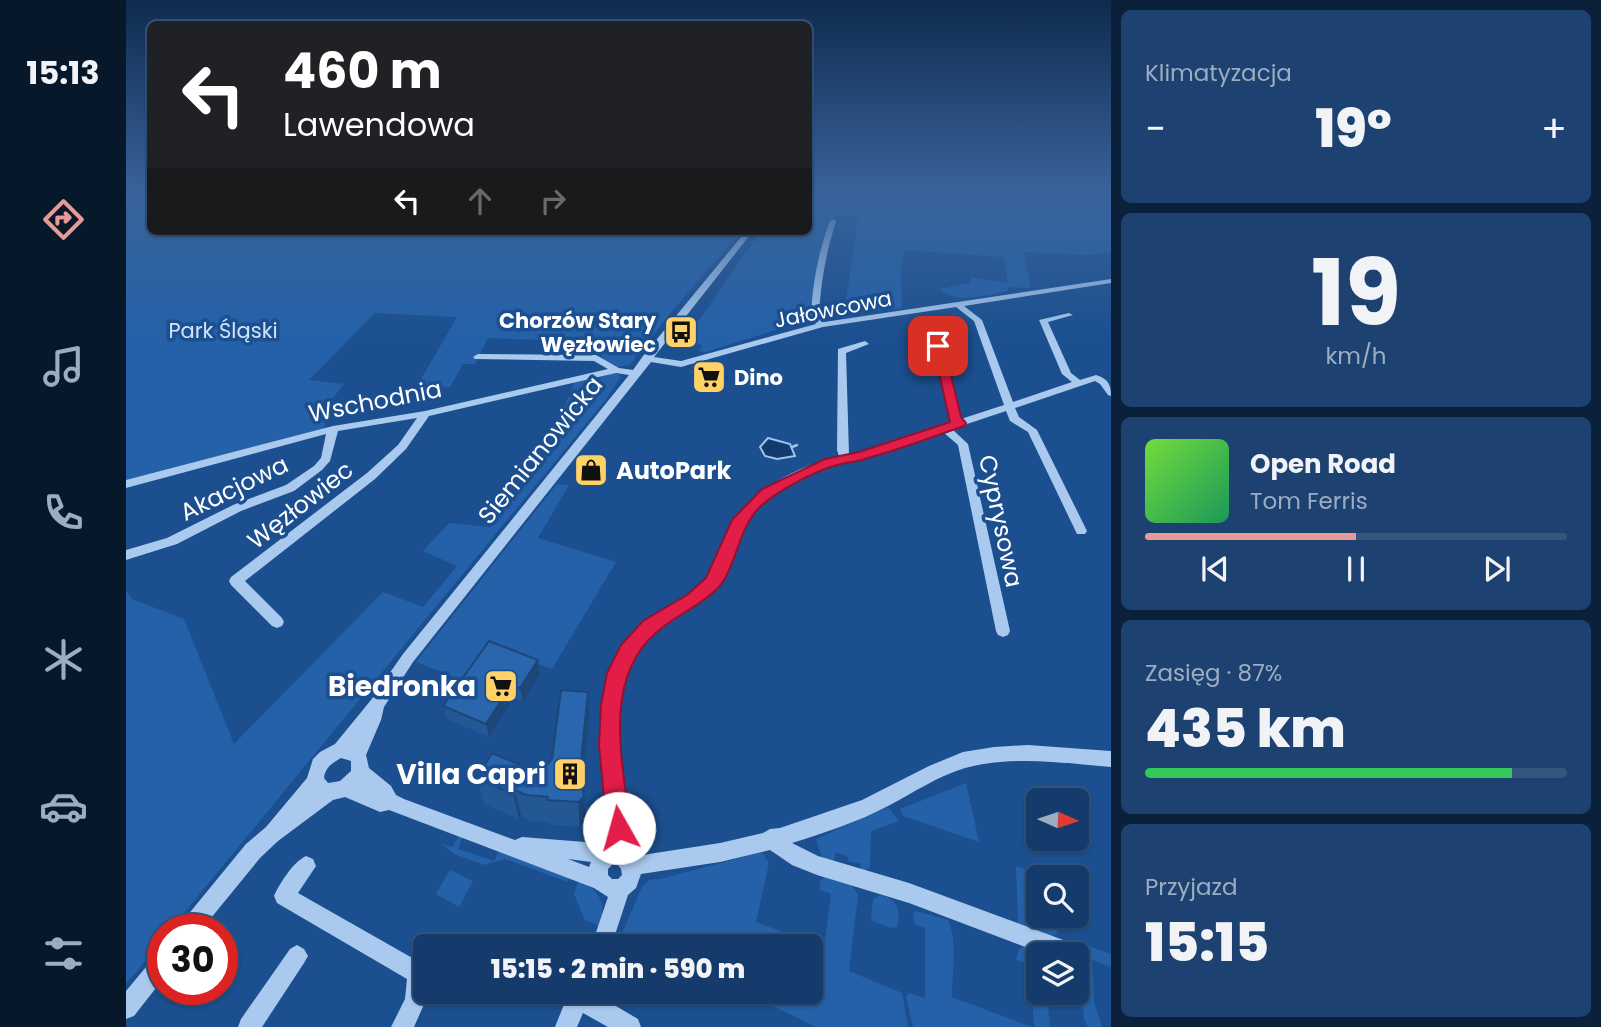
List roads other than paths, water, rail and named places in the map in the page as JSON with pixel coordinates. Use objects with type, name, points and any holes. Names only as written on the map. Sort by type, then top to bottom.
[{"type":"street","name":"Siemianowicka","points":[[353,759],[373,720],[377,705],[408,658],[741,242]]},
{"type":"street","points":[[822,325],[815,319],[815,309],[827,242]]},
{"type":"street","name":"Jałowcowa","points":[[646,358],[672,364],[686,363],[822,325],[1111,281]]},
{"type":"street","points":[[958,305],[978,320],[1014,419],[1032,430],[1081,531]]},
{"type":"street","points":[[1069,315],[1043,320],[1067,373],[1079,383]]},
{"type":"street","points":[[935,334],[954,419],[960,423]]},
{"type":"street","points":[[845,458],[842,450],[839,397],[841,351],[865,345]]},
{"type":"street","points":[[478,357],[596,358],[616,370]]},
{"type":"street","name":"Wschodnia","points":[[126,485],[333,429],[425,414],[616,370],[635,373]]},
{"type":"street","points":[[605,934],[620,889],[629,881],[618,859],[619,821],[610,745],[612,699],[622,661],[642,633],[694,600],[714,582],[738,524],[753,505],[782,485],[830,462],[862,456],[1079,383],[1096,378],[1111,393]]},
{"type":"street","name":"Węzłowiec","points":[[278,622],[236,582],[372,476],[402,447],[425,414]]},
{"type":"street","name":"Cyprysowa","points":[[946,428],[963,444],[1003,631]]},
{"type":"street","name":"Akacjowa","points":[[126,555],[173,541],[237,508],[290,488],[326,459],[333,429]]},
{"type":"street","points":[[390,801],[385,792],[353,759],[332,753],[318,766],[330,787],[380,803],[390,801],[511,845],[601,881],[608,888],[620,889]]},
{"type":"street","points":[[511,845],[584,851],[618,859],[661,864],[800,832],[867,806],[951,765],[977,757],[1005,754],[1111,759]]},
{"type":"street","points":[[201,914],[248,856],[330,787],[353,759]]},
{"type":"street","points":[[770,838],[782,851],[817,865],[907,893],[1041,942]]},
{"type":"street","points":[[601,881],[600,865],[618,859]]},
{"type":"street","points":[[306,866],[284,896],[415,972],[420,981],[419,990],[402,1027]]},
{"type":"street","points":[[249,1027],[297,956]]},
{"type":"street","points":[[126,1008],[147,982]]},
{"type":"street","points":[[566,1027],[575,1004]]},
{"type":"street","points":[[593,1004],[630,1027]]},
{"type":"waterway","points":[[792,447],[797,445]]},
{"type":"place","name":"Chorzów Stary Węzłowiec","points":[[681,332]]},
{"type":"place","name":"Dino","points":[[709,377]]},
{"type":"place","name":"AutoPark","points":[[591,470]]},
{"type":"place","name":"Biedronka","points":[[501,686]]},
{"type":"place","name":"Villa Capri","points":[[570,774]]},
{"type":"park label","name":"Park Śląski","points":[[223,330]]}]
